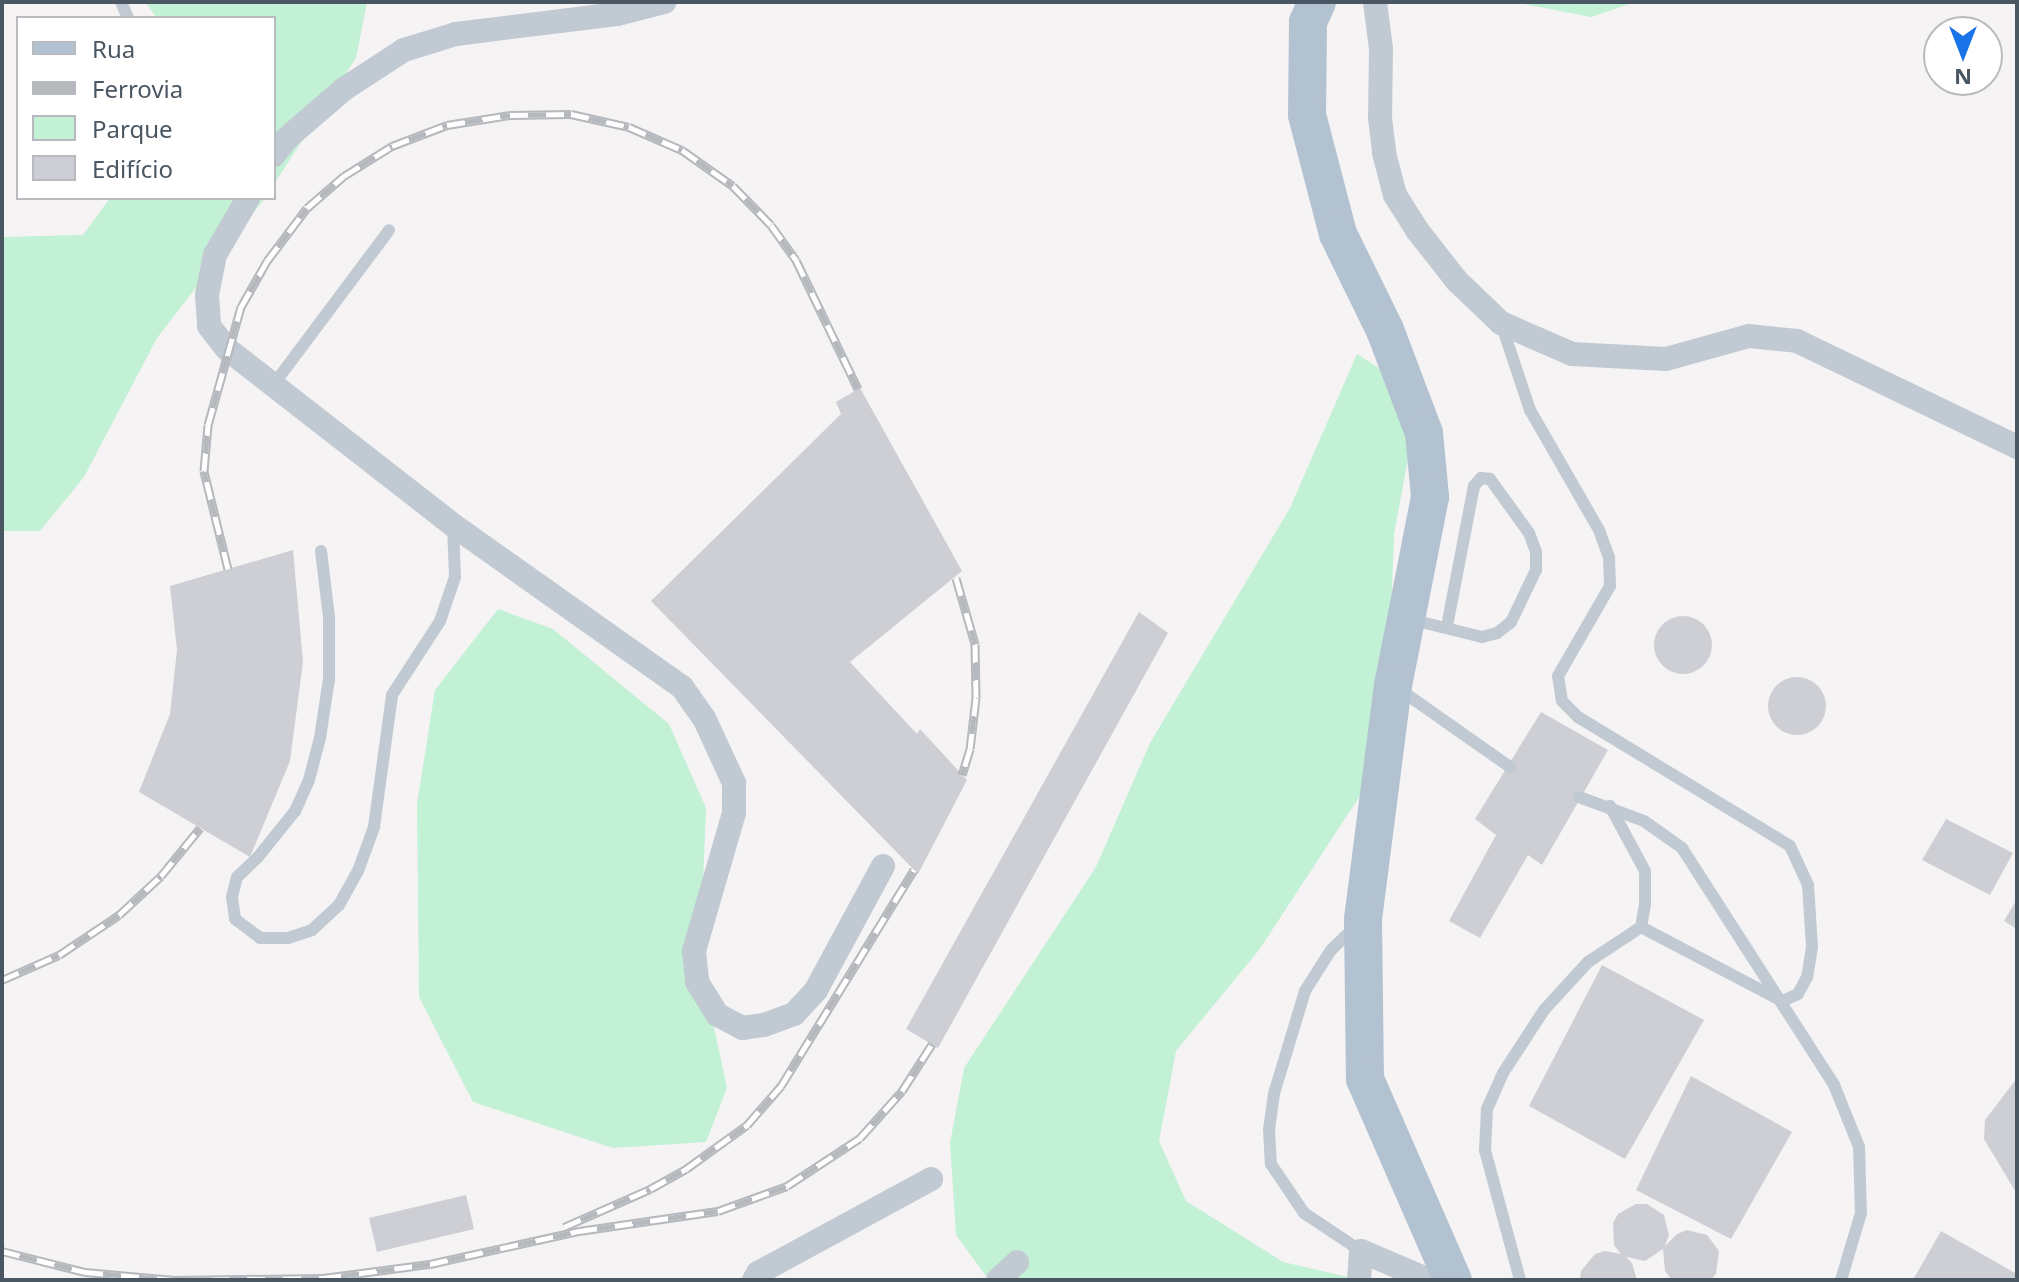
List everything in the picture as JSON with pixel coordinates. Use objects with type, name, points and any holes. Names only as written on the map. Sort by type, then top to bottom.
[{"type":"main road","points":[[1317,2],[1308,22],[1307,115],[1338,234],[1385,330],[1424,433],[1430,497],[1393,685],[1363,919],[1365,1079],[1453,1280]]},
{"type":"street","points":[[276,152],[286,139],[344,89],[404,50],[456,34],[617,14],[664,2]]},
{"type":"street","points":[[1375,2],[1381,49],[1382,130],[1395,195],[1417,230],[1457,281],[1501,323],[1572,354],[1666,359],[1749,336],[1797,341],[2017,447]]},
{"type":"street","points":[[247,200],[215,255],[207,295],[209,326],[227,349],[453,525],[682,687],[719,744],[734,783],[734,813],[694,951],[697,982],[718,1015],[742,1028],[764,1025],[794,1014],[816,990],[883,866]]},
{"type":"street","points":[[754,1280],[758,1273],[931,1179]]},
{"type":"street","points":[[1359,1280],[1361,1251],[1429,1280]]},
{"type":"street","points":[[998,1280],[1017,1262]]},
{"type":"lane","points":[[274,384],[389,230]]},
{"type":"lane","points":[[1501,323],[1530,410],[1599,530],[1609,557],[1610,586],[1558,676],[1562,701],[1578,717],[1790,846],[1808,885],[1812,947],[1807,977],[1798,994],[1782,1001]]},
{"type":"lane","points":[[1406,618],[1482,637],[1497,633],[1511,622],[1536,570],[1536,552],[1529,533],[1490,479],[1481,478],[1474,486],[1447,626]]},
{"type":"lane","points":[[321,551],[329,617],[329,679],[320,738],[309,780],[295,811],[258,857],[237,877],[232,897],[235,919],[260,938],[288,938],[312,930],[339,905],[358,871],[374,827],[392,695],[440,621],[455,577],[453,525]]},
{"type":"lane","points":[[1393,685],[1510,767]]},
{"type":"lane","points":[[1579,797],[1644,821],[1682,848],[1834,1085],[1859,1147],[1861,1213],[1841,1280]]},
{"type":"lane","points":[[1610,806],[1645,871],[1641,927]]},
{"type":"lane","points":[[1361,1251],[1304,1213],[1271,1164],[1269,1129],[1274,1094],[1305,991],[1331,950],[1363,919]]},
{"type":"lane","points":[[1641,927],[1782,1001]]},
{"type":"lane","points":[[1520,1280],[1485,1150],[1487,1109],[1503,1073],[1544,1010],[1588,962],[1641,927]]},
{"type":"green space","points":[[145,2],[367,2],[356,58],[276,181],[276,16],[156,16]]},
{"type":"green space","points":[[1513,2],[1635,2],[1591,17]]},
{"type":"green space","points":[[109,200],[263,200],[157,338],[84,477],[40,531],[2,531],[2,237],[83,235]]},
{"type":"green space","points":[[1357,354],[1420,394],[1394,534],[1386,756],[1259,950],[1176,1051],[1159,1141],[1186,1201],[1283,1262],[1361,1280],[989,1280],[956,1235],[950,1143],[964,1068],[1096,867],[1150,743],[1290,508]]},
{"type":"green space","points":[[498,609],[553,629],[669,724],[706,808],[700,961],[727,1088],[706,1142],[613,1148],[473,1102],[419,997],[417,804],[435,690]]},
{"type":"building","points":[[860,388],[962,571],[850,662],[917,734],[920,729],[967,780],[918,874],[651,601],[841,414],[836,402]]},
{"type":"building","points":[[293,550],[303,662],[290,761],[250,857],[139,792],[170,714],[177,650],[170,586]]},
{"type":"building","points":[[1139,612],[1168,633],[938,1048],[906,1029]]},
{"type":"building","points":[[1683,616],[1703,625],[1712,645],[1703,665],[1683,674],[1663,665],[1654,645],[1663,625]]},
{"type":"building","points":[[1797,677],[1817,686],[1826,706],[1817,726],[1797,735],[1777,726],[1768,706],[1777,686]]},
{"type":"building","points":[[1541,712],[1608,750],[1542,865],[1528,855],[1480,938],[1449,921],[1496,835],[1475,819]]},
{"type":"building","points":[[1946,819],[2013,853],[1990,895],[1922,860]]},
{"type":"building","points":[[2017,899],[2017,929],[2004,921]]},
{"type":"building","points":[[1602,965],[1704,1020],[1625,1159],[1529,1106]]},
{"type":"building","points":[[1691,1076],[1792,1132],[1731,1239],[1636,1190]]},
{"type":"building","points":[[2017,1078],[2017,1194],[1984,1139],[1985,1120]]},
{"type":"building","points":[[466,1195],[474,1229],[377,1252],[369,1218]]},
{"type":"building","points":[[1636,1204],[1647,1204],[1664,1215],[1669,1235],[1665,1246],[1677,1234],[1687,1230],[1707,1235],[1719,1251],[1716,1274],[1710,1280],[1672,1280],[1665,1271],[1663,1249],[1645,1261],[1626,1257],[1632,1263],[1637,1280],[1580,1280],[1581,1271],[1595,1254],[1605,1251],[1621,1254],[1614,1245],[1613,1223],[1618,1214]]},
{"type":"building","points":[[1941,1231],[2017,1274],[2017,1280],[1913,1280]]},
{"type":"railway","points":[[228,569],[204,471],[208,425],[241,307],[267,261],[307,208],[344,176],[392,146],[447,125],[510,115],[571,114],[629,127],[682,150],[733,186],[771,225],[796,260],[858,389]]},
{"type":"railway","points":[[956,578],[975,644],[976,698],[970,749],[962,775]]},
{"type":"railway","points":[[2,980],[59,955],[119,915],[161,876],[200,828]]},
{"type":"railway","points":[[564,1227],[650,1189],[686,1169],[747,1125],[781,1086],[914,870]]},
{"type":"railway","points":[[2,1251],[85,1272],[175,1280],[323,1278],[430,1264],[579,1231],[718,1211],[787,1186],[860,1138],[902,1091],[932,1044]]}]
